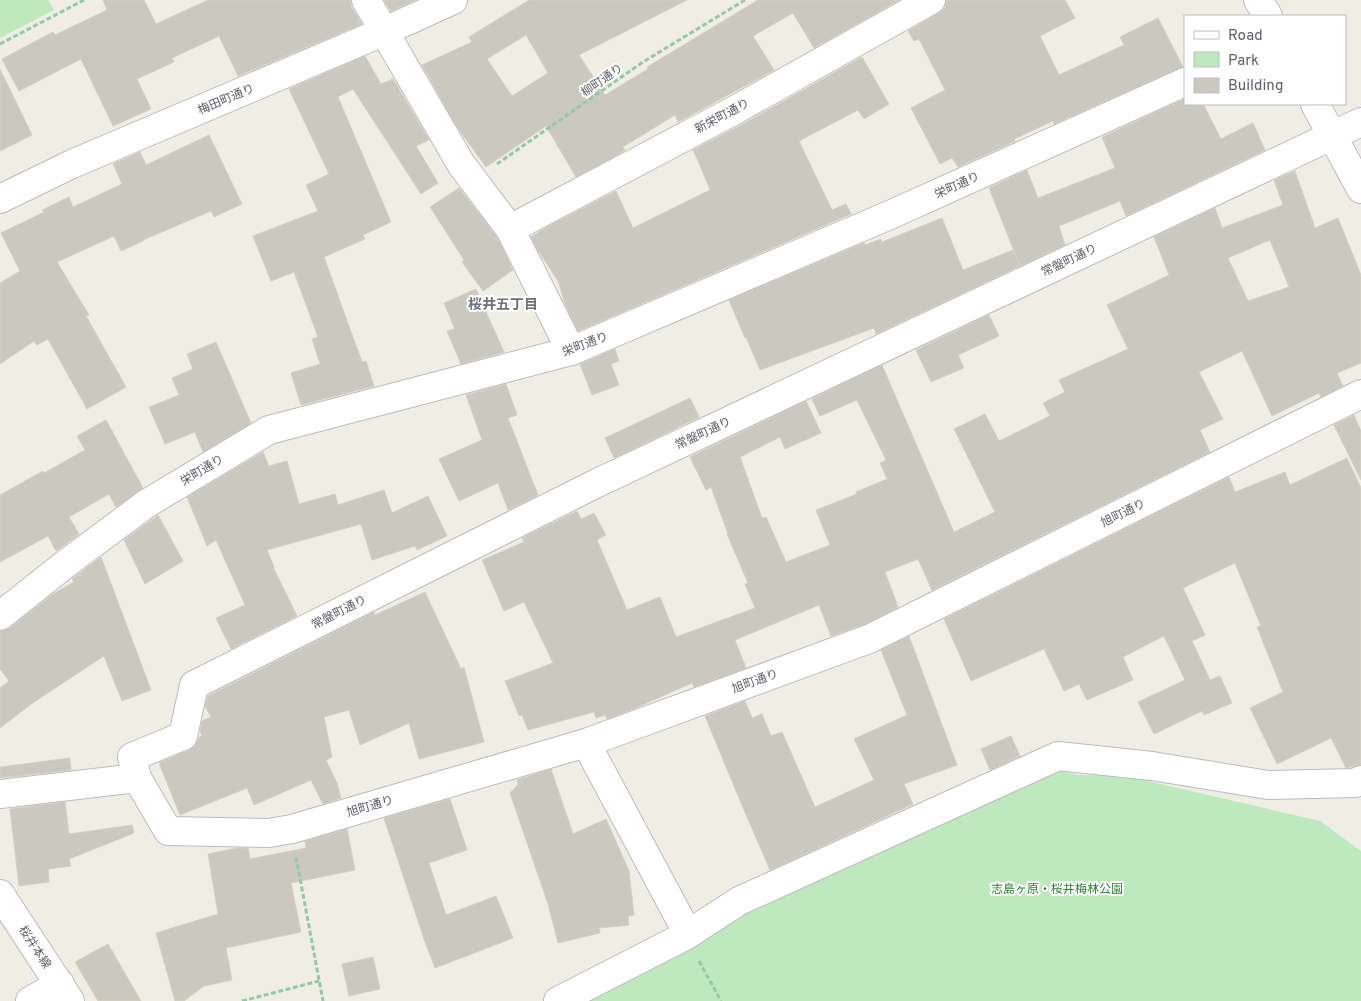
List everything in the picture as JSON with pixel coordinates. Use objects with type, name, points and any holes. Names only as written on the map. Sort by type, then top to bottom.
[{"type":"street","points":[[366,0],[461,164],[510,228],[571,350]]},
{"type":"street","name":"梅田町通り","points":[[0,199],[72,164],[385,31],[452,0]]},
{"type":"street","name":"新栄町通り","points":[[510,228],[735,110],[931,0]]},
{"type":"street","points":[[1258,0],[1267,15]]},
{"type":"street","name":"栄町通り","points":[[0,616],[64,565],[146,504],[269,430],[571,350],[892,214],[1184,82]]},
{"type":"street","points":[[1317,105],[1361,189]]},
{"type":"street","points":[[1332,135],[1361,122]]},
{"type":"street","name":"常盤町通り","points":[[137,778],[132,757],[183,736],[194,685],[595,484],[1332,135]]},
{"type":"street","name":"旭町通り","points":[[137,778],[168,831],[269,833],[292,829],[586,743],[869,639],[1361,394]]},
{"type":"street","points":[[586,743],[687,935]]},
{"type":"street","points":[[558,1001],[687,935],[739,900],[1058,756],[1152,766],[1268,785],[1355,783],[1361,780]]},
{"type":"street","points":[[0,794],[137,778]]},
{"type":"street","name":"桜井本線","points":[[0,894],[65,993]]},
{"type":"street","points":[[30,1001],[65,993]]},
{"type":"path","points":[[0,44],[84,0]]},
{"type":"path","name":"柳町通り","points":[[474,181],[643,62],[745,0]]},
{"type":"path","points":[[292,829],[323,1001]]},
{"type":"path","points":[[687,935],[721,1001]]},
{"type":"path","points":[[242,1001],[319,981]]},
{"type":"green space","points":[[0,0],[48,0],[54,10],[0,38]]},
{"type":"green space","name":"志島ヶ原・桜井梅林公園","points":[[1061,771],[1078,775],[1126,776],[1320,821],[1361,851],[1361,1001],[580,1001],[755,905],[1033,775],[1054,775]]},
{"type":"building","points":[[103,0],[144,0],[156,24],[208,0],[350,0],[352,8],[362,24],[238,76],[219,36],[172,58],[174,62],[137,79],[151,109],[113,126],[81,59],[19,91],[2,59],[53,32],[55,35],[107,10]]},
{"type":"building","points":[[384,0],[415,0],[391,11]]},
{"type":"building","points":[[529,0],[687,0],[579,55],[605,95],[648,69],[647,67],[758,0],[899,0],[814,48],[793,13],[753,36],[774,70],[678,122],[675,115],[623,147],[625,150],[576,177],[546,126],[486,167],[457,127],[422,65],[472,42],[469,37]],"holes":[[[526,35],[548,73],[512,96],[487,59]]]},
{"type":"building","points":[[947,0],[1065,0],[1075,18],[1040,36],[1059,75],[1124,45],[1120,37],[1158,18],[1183,67],[1054,124],[1053,121],[958,167],[952,158],[940,164],[911,108],[945,90],[919,39],[914,41],[908,31],[939,13],[945,8]]},
{"type":"building","points":[[365,56],[381,84],[393,79],[429,140],[416,146],[438,183],[421,194],[353,89],[338,97],[391,222],[363,235],[365,239],[324,257],[362,362],[366,361],[374,386],[301,405],[291,373],[320,364],[312,339],[318,337],[294,272],[271,281],[253,236],[318,211],[306,185],[329,174],[289,89]]},
{"type":"building","points":[[862,57],[889,104],[864,119],[858,110],[799,141],[832,210],[846,204],[851,214],[578,331],[565,304],[558,281],[531,237],[616,191],[633,228],[710,190],[693,150]]},
{"type":"building","points":[[0,69],[32,135],[0,151]]},
{"type":"building","points":[[1184,99],[1184,105],[1204,105],[1221,139],[1253,123],[1265,150],[1126,216],[1120,201],[1059,226],[1065,245],[1020,266],[989,188],[1027,170],[1038,198],[1115,168],[1102,137]]},
{"type":"building","points":[[209,135],[242,204],[214,217],[211,211],[121,251],[114,236],[57,262],[89,315],[86,316],[126,387],[87,409],[48,339],[37,345],[34,341],[0,364],[0,283],[20,271],[1,233],[44,212],[42,210],[69,197],[73,207],[122,184],[113,164],[140,152],[146,165]]},
{"type":"building","points":[[1295,171],[1315,228],[1338,218],[1361,275],[1361,363],[1337,373],[1343,386],[1321,397],[1319,393],[1272,416],[1242,351],[1199,372],[1223,419],[1200,430],[1210,452],[932,590],[918,559],[885,572],[898,607],[863,625],[831,636],[819,605],[735,640],[746,668],[694,687],[692,683],[607,719],[605,715],[596,718],[594,712],[528,730],[522,715],[519,716],[505,681],[553,663],[524,602],[504,611],[482,560],[524,542],[522,538],[577,511],[581,519],[594,513],[606,535],[597,540],[627,610],[660,597],[676,637],[755,608],[745,584],[748,583],[727,534],[711,487],[706,490],[690,457],[806,401],[821,433],[785,449],[780,437],[740,457],[762,518],[766,517],[786,562],[830,545],[816,510],[857,494],[856,492],[887,479],[880,463],[886,460],[857,400],[820,416],[812,399],[882,365],[954,532],[995,512],[954,429],[985,414],[999,441],[1050,416],[1043,403],[1065,392],[1059,380],[1128,349],[1107,305],[1169,275],[1154,237],[1215,208],[1222,228],[1283,205],[1274,180]],"holes":[[[1270,240],[1289,287],[1248,301],[1228,258]]]},
{"type":"building","points":[[459,188],[497,237],[513,270],[483,291],[462,262],[464,260],[430,207]]},
{"type":"building","points":[[942,218],[963,270],[1013,250],[1020,266],[876,334],[874,328],[760,370],[729,300],[864,243],[865,245],[881,239],[882,242]]},
{"type":"building","points":[[476,289],[504,352],[461,364],[447,331],[455,329],[444,303]]},
{"type":"building","points":[[989,315],[999,336],[958,355],[964,368],[931,382],[916,350]]},
{"type":"building","points":[[216,342],[251,423],[203,452],[195,432],[165,444],[149,407],[179,395],[172,378],[193,369],[187,354]]},
{"type":"building","points":[[615,349],[619,361],[611,364],[619,385],[592,395],[580,364]]},
{"type":"building","points":[[506,384],[517,415],[508,418],[538,495],[508,510],[498,483],[459,501],[439,459],[482,440],[466,395]]},
{"type":"building","points":[[690,398],[699,417],[614,458],[605,438]]},
{"type":"building","points":[[1354,415],[1361,431],[1361,480],[1334,425]]},
{"type":"building","points":[[106,420],[143,488],[116,507],[109,494],[69,517],[79,534],[56,551],[48,536],[0,562],[0,495],[85,450],[77,436]]},
{"type":"building","points":[[263,452],[269,466],[287,461],[299,504],[335,494],[338,505],[384,490],[392,513],[428,496],[447,536],[417,550],[415,546],[372,560],[361,524],[267,550],[273,567],[297,616],[231,649],[216,618],[245,605],[216,540],[207,546],[187,497]]},
{"type":"building","points":[[1347,458],[1361,488],[1361,765],[1346,768],[1331,738],[1277,764],[1250,708],[1283,692],[1257,627],[1261,626],[1235,563],[1183,588],[1205,635],[1192,641],[1210,680],[1220,676],[1232,703],[1204,715],[1202,711],[1154,734],[1138,702],[1185,680],[1164,636],[1123,657],[1133,680],[1087,700],[1079,684],[1064,691],[1044,649],[971,681],[944,619],[1229,477],[1235,492],[1285,472],[1290,485]]},
{"type":"building","points":[[158,515],[183,561],[145,584],[124,540]]},
{"type":"building","points":[[101,557],[151,690],[122,701],[104,656],[34,702],[0,728],[0,688],[9,681],[0,669],[0,631],[10,628],[53,594],[74,582],[72,579]]},
{"type":"building","points":[[425,592],[461,669],[464,667],[484,742],[419,759],[409,723],[360,745],[349,710],[324,717],[332,757],[326,760],[337,783],[341,798],[323,804],[311,780],[254,805],[247,788],[180,815],[159,763],[195,746],[199,737],[202,736],[200,731],[202,721],[211,717],[205,706],[208,696],[374,612],[375,615]]},
{"type":"building","points":[[909,636],[957,765],[904,784],[913,804],[770,870],[705,716],[745,701],[752,718],[762,714],[771,736],[782,732],[815,807],[874,780],[854,739],[907,715],[881,650]]},
{"type":"building","points":[[1011,736],[1020,756],[990,770],[981,749]]},
{"type":"building","points":[[70,758],[71,770],[0,778],[0,767]]},
{"type":"building","points":[[551,769],[573,834],[606,819],[629,871],[634,915],[628,916],[629,925],[599,928],[600,933],[558,943],[548,904],[510,793],[518,785],[517,780]]},
{"type":"building","points":[[450,799],[467,850],[429,863],[446,915],[496,896],[513,938],[435,968],[384,818]]},
{"type":"building","points":[[65,802],[69,834],[132,825],[134,833],[69,859],[71,866],[48,869],[49,882],[19,886],[10,809]]},
{"type":"building","points":[[347,829],[355,870],[291,883],[301,932],[226,948],[232,980],[204,986],[184,1001],[175,1001],[156,933],[218,914],[208,854],[237,848],[248,848],[250,859],[306,848],[305,841]]},
{"type":"building","points":[[108,944],[141,1001],[98,1001],[75,962]]},
{"type":"building","points":[[373,957],[380,989],[349,996],[342,964]]},
{"type":"district","name":"桜井五丁目","points":[[503,304]]}]
